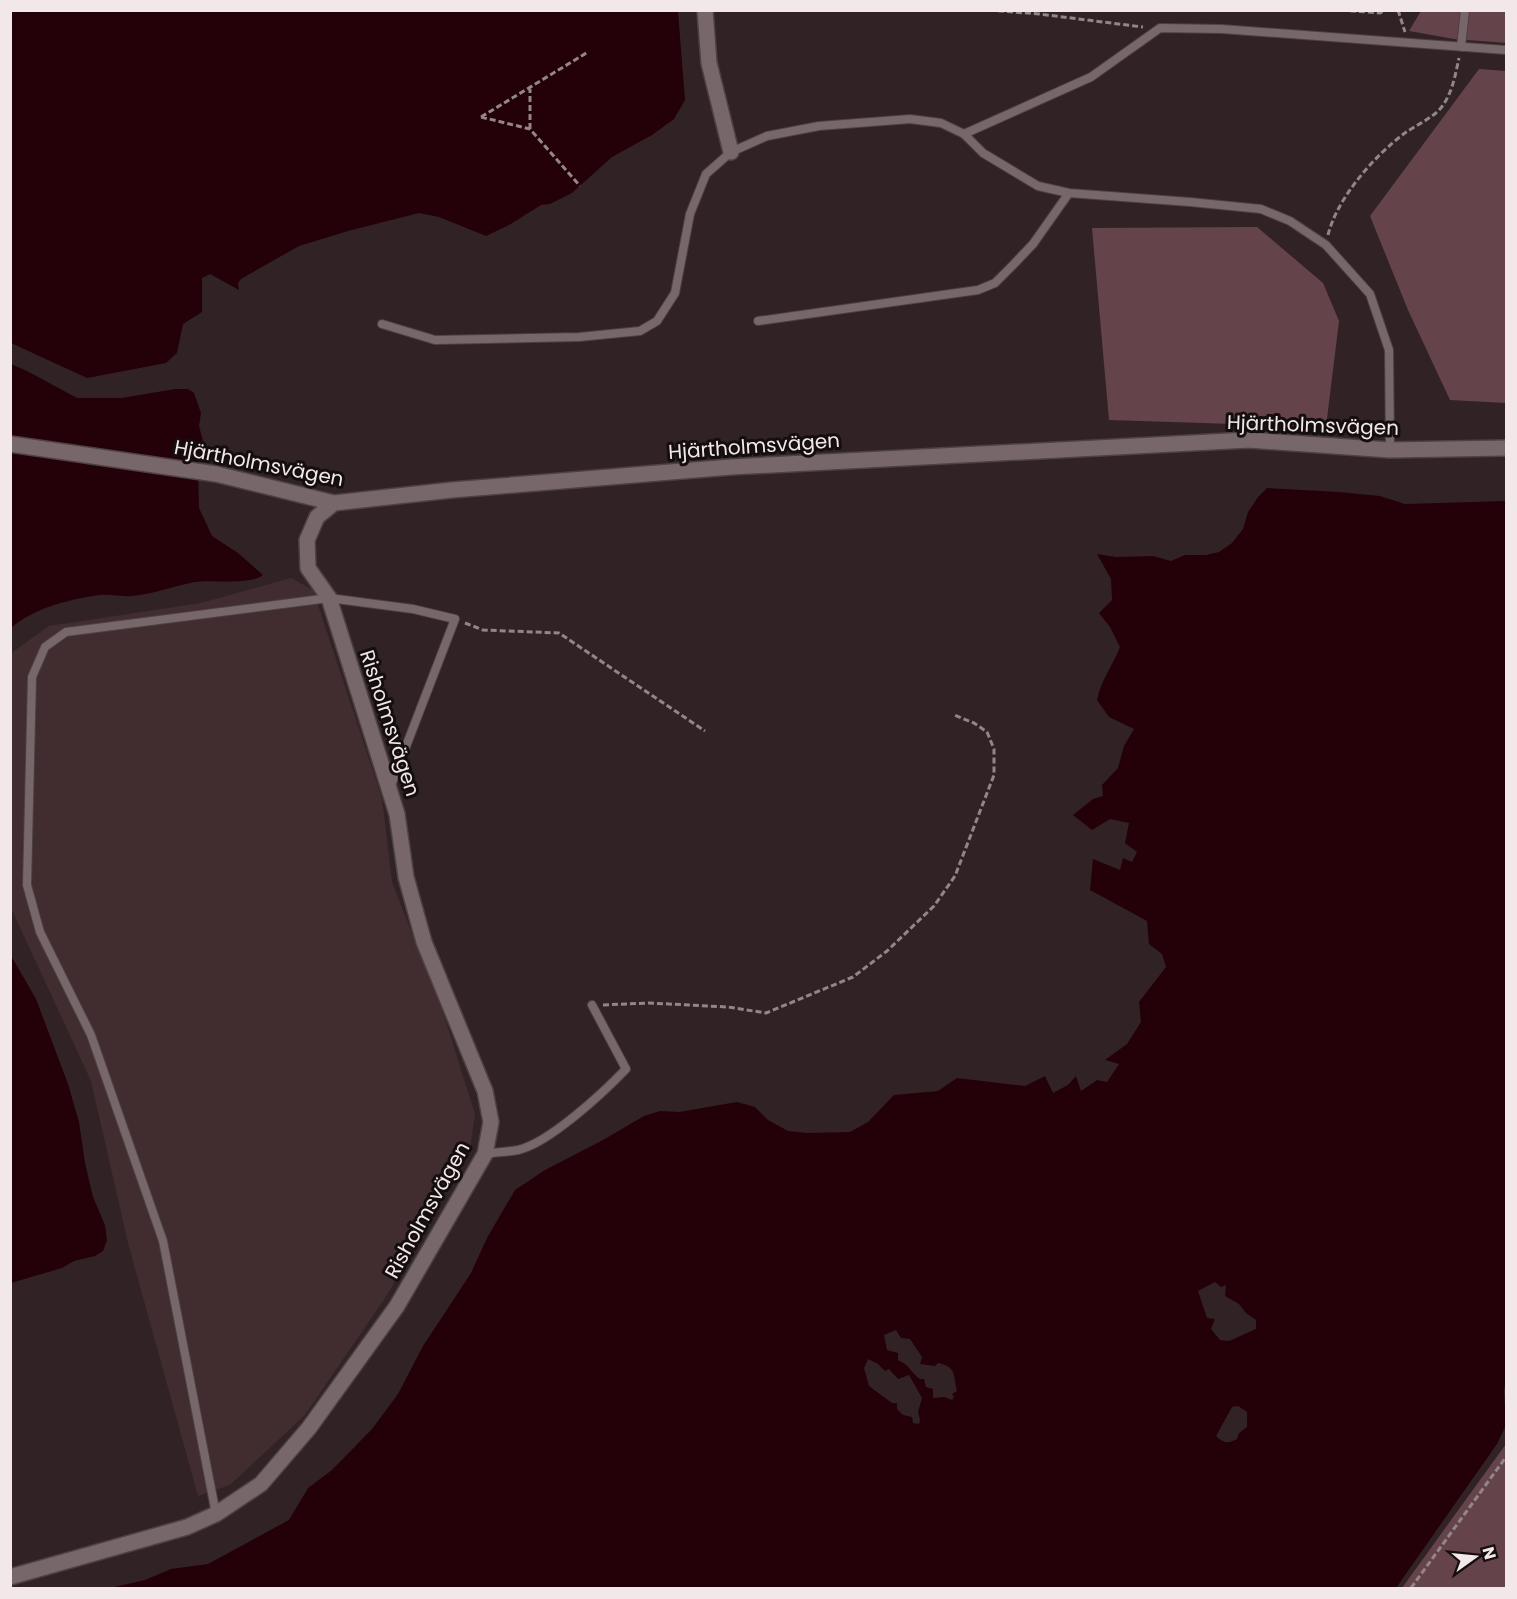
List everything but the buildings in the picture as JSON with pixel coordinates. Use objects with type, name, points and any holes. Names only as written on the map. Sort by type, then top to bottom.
[{"type":"street","points":[[705,10],[709,63],[731,152]]},
{"type":"street","name":"Hjärtholmsvägen","points":[[10,444],[216,474],[334,503],[452,490],[731,467],[1249,440],[1390,450],[1506,448]]},
{"type":"street","name":"Risholmsvägen","points":[[10,1577],[187,1527],[216,1514],[261,1484],[309,1428],[397,1306],[485,1154],[491,1122],[485,1091],[424,942],[406,877],[397,814],[329,598],[308,568],[307,540],[317,517],[334,503]]},
{"type":"lane","points":[[1461,47],[1465,10]]},
{"type":"lane","points":[[964,135],[1091,77],[1160,27],[1221,29],[1506,50]]},
{"type":"lane","points":[[382,324],[435,340],[579,337],[640,331],[657,321],[675,293],[690,214],[706,174],[731,152],[767,136],[819,126],[910,119],[941,123],[964,135],[983,153],[1038,186],[1069,193],[1261,209],[1290,221],[1326,245],[1371,294],[1389,350],[1390,450]]},
{"type":"lane","points":[[758,321],[978,290],[995,283],[1033,244],[1069,193]]},
{"type":"lane","points":[[216,1514],[163,1241],[91,1035],[40,932],[27,885],[32,677],[45,647],[66,632],[329,598],[413,609],[455,619],[390,790]]},
{"type":"lane","points":[[485,1154],[520,1150],[546,1136],[604,1092],[626,1070],[592,1005]]},
{"type":"path","points":[[989,10],[1160,27]]},
{"type":"path","points":[[1341,10],[1380,13],[1385,10]]},
{"type":"path","points":[[1398,10],[1407,44]]},
{"type":"path","points":[[1326,245],[1331,222],[1353,185],[1403,134],[1439,111],[1452,90],[1461,47]]},
{"type":"path","points":[[580,186],[530,129],[481,117],[588,52]]},
{"type":"path","points":[[530,87],[530,129]]},
{"type":"path","points":[[455,619],[483,630],[559,633],[705,731]]},
{"type":"path","points":[[592,1005],[660,1004],[728,1007],[766,1013],[788,1006],[853,977],[887,951],[934,906],[955,876],[994,775],[994,749],[987,732],[974,723],[954,715]]},
{"type":"path","points":[[1411,1588],[1506,1457]]},
{"type":"shaded area","points":[[11,11],[678,11],[685,100],[674,119],[652,135],[612,157],[572,193],[550,204],[541,205],[486,236],[439,217],[419,213],[299,246],[241,279],[238,283],[239,290],[210,274],[202,278],[202,312],[183,324],[177,353],[181,373],[188,389],[194,393],[201,413],[199,426],[203,441],[198,466],[199,508],[212,536],[238,553],[263,575],[240,581],[195,582],[140,595],[100,595],[77,599],[41,610],[11,628]]},
{"type":"shaded area","points":[[1421,11],[1506,11],[1506,43],[1454,39],[1409,31]]},
{"type":"shaded area","points":[[1479,69],[1506,71],[1506,403],[1450,400],[1408,310],[1370,216]]},
{"type":"shaded area","points":[[1257,227],[1323,283],[1339,321],[1326,427],[1109,420],[1092,228]]},
{"type":"shaded area","points":[[1267,488],[1380,496],[1405,504],[1506,501],[1506,1377],[1504,1391],[1506,1425],[1497,1444],[1396,1588],[110,1588],[145,1580],[171,1569],[208,1564],[289,1520],[308,1488],[332,1470],[372,1429],[398,1394],[423,1346],[471,1273],[487,1238],[515,1190],[545,1170],[644,1116],[660,1111],[679,1112],[737,1102],[755,1107],[768,1120],[788,1131],[850,1132],[868,1122],[894,1095],[938,1091],[957,1078],[1025,1086],[1045,1076],[1053,1093],[1068,1085],[1076,1076],[1081,1091],[1097,1080],[1107,1082],[1119,1064],[1105,1060],[1127,1044],[1141,1022],[1139,1002],[1166,967],[1162,954],[1149,944],[1147,921],[1090,890],[1093,859],[1120,870],[1123,858],[1132,862],[1137,852],[1125,843],[1129,823],[1110,819],[1092,830],[1073,815],[1093,799],[1103,796],[1102,785],[1118,768],[1124,746],[1134,729],[1109,717],[1097,700],[1101,686],[1120,647],[1110,627],[1099,613],[1112,600],[1111,579],[1097,554],[1116,557],[1153,556],[1171,561],[1185,555],[1206,555],[1219,552],[1232,543],[1243,529],[1248,512]],"holes":[[[1215,1282],[1221,1287],[1226,1285],[1225,1296],[1239,1304],[1256,1320],[1256,1329],[1229,1341],[1220,1340],[1211,1329],[1215,1319],[1207,1318],[1198,1291]],[[896,1330],[901,1338],[910,1339],[922,1357],[920,1364],[935,1366],[938,1363],[951,1369],[957,1391],[952,1394],[954,1397],[952,1400],[944,1397],[933,1398],[933,1389],[926,1387],[924,1379],[920,1379],[898,1360],[898,1353],[887,1350],[884,1335]],[[868,1359],[885,1371],[889,1369],[898,1379],[909,1375],[922,1398],[918,1412],[919,1424],[913,1423],[912,1417],[903,1415],[897,1409],[897,1403],[892,1403],[869,1386],[864,1368]],[[1238,1406],[1247,1412],[1247,1427],[1239,1433],[1237,1439],[1226,1442],[1216,1436],[1232,1407]]]},
{"type":"shaded area","points":[[291,578],[313,590],[382,798],[392,882],[443,1012],[475,1114],[470,1149],[387,1295],[305,1415],[230,1485],[198,1496],[128,1243],[91,1081],[11,908],[10,654],[49,626],[201,603]]},
{"type":"shaded area","points":[[10,954],[36,999],[68,1084],[79,1122],[93,1197],[105,1225],[107,1240],[103,1251],[95,1256],[11,1283]]},
{"type":"shaded area","points":[[1506,1444],[1506,1588],[1402,1588]]},
{"type":"pier","points":[[11,343],[87,378],[166,363],[177,353],[188,389],[122,398],[77,398],[11,364]]}]
